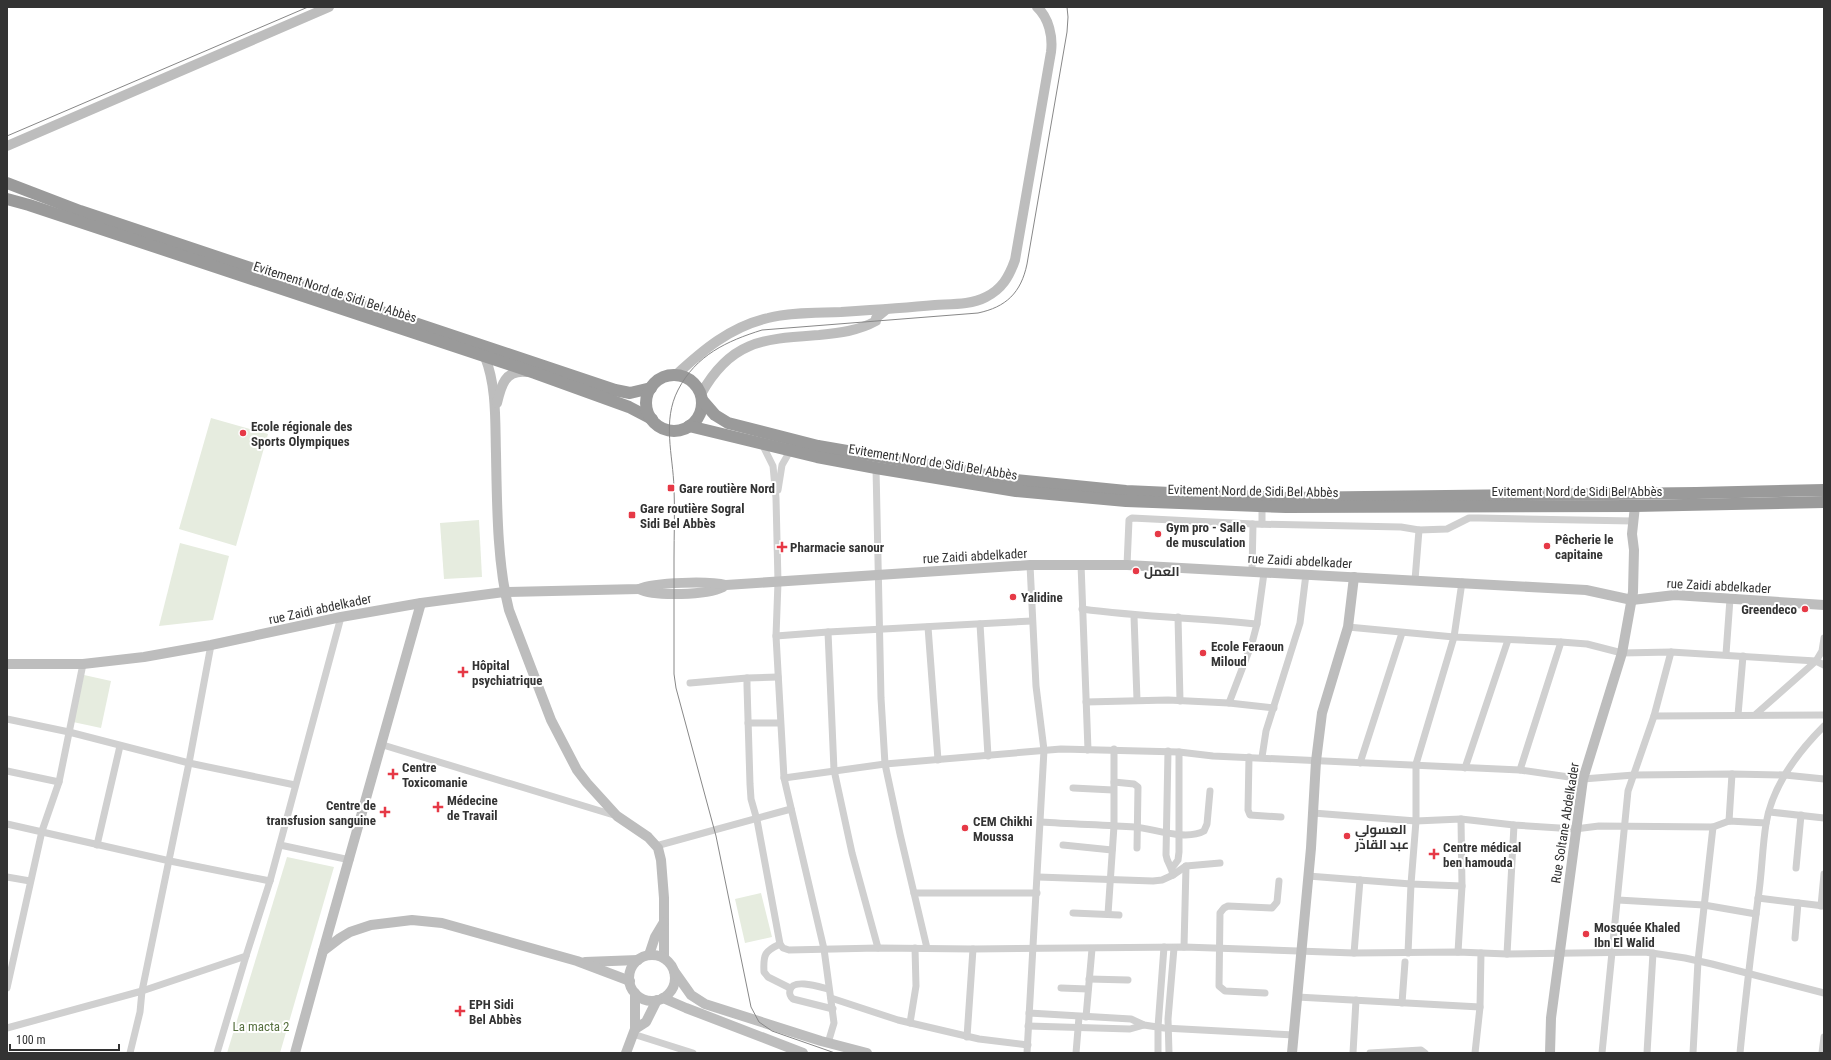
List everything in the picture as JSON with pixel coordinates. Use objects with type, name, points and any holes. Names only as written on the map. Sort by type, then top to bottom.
[{"type":"highway","name":"Evitement Nord de Sidi Bel Abbès","points":[[7,183],[80,211],[615,390],[630,393],[651,388]]},
{"type":"highway","name":"Evitement Nord de Sidi Bel Abbès","points":[[7,199],[535,373],[629,406],[652,419]]},
{"type":"highway","points":[[676,375],[692,382],[701,397],[699,415],[689,426],[675,430],[668,430],[660,427],[652,419],[647,407],[648,394],[651,388],[662,378],[676,375]]},
{"type":"highway","name":"Evitement Nord de Sidi Bel Abbès","points":[[701,397],[715,415],[728,423],[818,446],[1015,480],[1097,488],[1286,498],[1824,490]]},
{"type":"highway","name":"Evitement Nord de Sidi Bel Abbès","points":[[689,426],[790,451],[876,468],[1016,491],[1126,501],[1262,506],[1635,506],[1824,502]]},
{"type":"main road","points":[[7,146],[329,7]]},
{"type":"main road","points":[[676,375],[713,343],[755,321],[779,316],[862,311],[975,301],[993,293],[1006,282],[1010,274],[1019,240],[1051,52],[1051,35],[1048,26],[1037,7]]},
{"type":"main road","points":[[701,397],[712,375],[727,359],[738,351],[751,345],[780,338],[838,333],[864,327],[876,321],[876,318],[887,309]]},
{"type":"main road","points":[[862,311],[864,327]]},
{"type":"main road","points":[[486,357],[496,413],[497,495],[504,592],[509,610],[556,731],[569,756],[587,783],[617,816],[648,837],[656,846],[661,860],[664,898],[664,958]]},
{"type":"main road","points":[[496,413],[500,391],[505,380],[517,372],[535,373]]},
{"type":"main road","name":"Rue Soltane Abdelkader","points":[[1550,1053],[1551,1018],[1575,829],[1583,779],[1622,653],[1632,600],[1634,581],[1633,521],[1635,506]]},
{"type":"main road","name":"rue Zaidi abdelkader","points":[[7,664],[83,664],[144,657],[211,645],[341,617],[421,603],[504,592],[639,589],[652,594],[674,594],[709,590],[726,585],[1030,565],[1127,565],[1306,574],[1586,590],[1632,600],[1675,595],[1824,605]]},
{"type":"main road","points":[[1292,1053],[1302,951],[1316,761],[1322,713],[1348,627],[1354,577]]},
{"type":"main road","points":[[295,1053],[383,745],[421,603]]},
{"type":"main road","points":[[324,951],[350,932],[387,922],[412,920],[442,924],[577,961],[630,981]]},
{"type":"main road","points":[[649,955],[655,937],[664,922]]},
{"type":"main road","points":[[577,961],[606,962],[638,960],[649,955],[664,958],[691,995],[705,1004],[828,1043],[867,1053]]},
{"type":"main road","points":[[626,1053],[634,1031],[635,993],[630,981],[631,969],[638,960]]},
{"type":"main road","points":[[634,1031],[646,1022],[660,999],[670,993],[674,986],[674,971]]},
{"type":"main road","points":[[635,993],[645,1000],[660,999],[802,1053]]},
{"type":"street","points":[[762,444],[773,466],[776,498],[778,582],[776,636],[784,778],[824,949],[828,989],[833,1009],[833,1029],[828,1043]]},
{"type":"street","points":[[776,498],[782,465],[790,451]]},
{"type":"street","points":[[876,468],[881,698],[885,764],[927,948]]},
{"type":"street","points":[[1262,506],[1262,524]]},
{"type":"street","points":[[1127,565],[1129,520],[1132,518],[1253,524],[1401,527],[1419,530],[1447,529],[1468,518],[1633,521]]},
{"type":"street","points":[[1252,572],[1253,524]]},
{"type":"street","points":[[1415,580],[1419,530]]},
{"type":"street","points":[[1081,564],[1088,750]]},
{"type":"street","points":[[1027,1053],[1044,750],[1036,686],[1030,565]]},
{"type":"street","points":[[1229,703],[1252,643],[1257,624],[1264,573]]},
{"type":"street","points":[[1262,757],[1264,742],[1300,623],[1306,574]]},
{"type":"street","points":[[1408,953],[1416,821],[1416,764],[1454,638],[1462,582]]},
{"type":"street","points":[[1726,654],[1730,599]]},
{"type":"street","points":[[1082,609],[1134,616],[1178,617],[1257,624]]},
{"type":"street","points":[[1134,616],[1137,700]]},
{"type":"street","points":[[217,1053],[270,881],[341,617]]},
{"type":"street","points":[[1178,617],[1180,701]]},
{"type":"street","points":[[776,636],[1032,621]]},
{"type":"street","points":[[980,624],[988,756]]},
{"type":"street","points":[[928,626],[938,760]]},
{"type":"street","points":[[1348,627],[1454,638],[1587,644],[1622,653],[1671,652],[1726,654],[1816,661],[1824,665]]},
{"type":"street","points":[[828,632],[834,770],[852,853],[878,948]]},
{"type":"street","points":[[1360,763],[1402,633]]},
{"type":"street","points":[[1756,714],[1816,661],[1822,651],[1824,638]]},
{"type":"street","points":[[1465,768],[1508,640]]},
{"type":"street","points":[[1520,770],[1561,642]]},
{"type":"street","points":[[130,1053],[140,1012],[142,991],[170,861],[211,645]]},
{"type":"street","points":[[1602,1053],[1628,791],[1654,716],[1671,652]]},
{"type":"street","points":[[1738,715],[1743,656]]},
{"type":"street","points":[[7,988],[10,956],[42,831],[59,782],[83,664]]},
{"type":"street","points":[[690,683],[778,677]]},
{"type":"street","points":[[747,678],[751,799],[757,820],[780,944],[783,948],[789,950],[878,948],[1092,949],[1184,947],[1354,953],[1653,953],[1698,961],[1824,993]]},
{"type":"street","points":[[1086,702],[1137,700],[1180,701],[1229,703],[1274,708]]},
{"type":"street","points":[[1654,716],[1756,714],[1824,715]]},
{"type":"street","points":[[7,719],[69,732],[189,763],[295,785]]},
{"type":"street","points":[[748,723],[780,723]]},
{"type":"street","points":[[1740,1053],[1766,823],[1775,795],[1785,775],[1797,756],[1824,726]]},
{"type":"street","points":[[383,745],[617,816]]},
{"type":"street","points":[[97,845],[120,746]]},
{"type":"street","points":[[784,778],[885,764],[1044,750],[1114,749],[1168,751],[1213,756],[1262,757],[1360,763],[1416,764],[1520,770],[1583,779],[1634,775],[1732,774],[1785,775],[1824,779]]},
{"type":"street","points":[[1108,914],[1114,826],[1114,749]]},
{"type":"street","points":[[1168,751],[1166,861],[1173,872]]},
{"type":"street","points":[[1173,872],[1178,860],[1179,752]]},
{"type":"street","points":[[1249,757],[1248,810],[1250,815],[1281,817]]},
{"type":"street","points":[[7,771],[59,782]]},
{"type":"street","points":[[1729,821],[1732,774]]},
{"type":"street","points":[[1114,782],[1137,785],[1137,848]]},
{"type":"street","points":[[1072,788],[1113,790]]},
{"type":"street","points":[[1040,822],[1138,827],[1166,833],[1198,834],[1204,831],[1207,824],[1210,791]]},
{"type":"street","points":[[656,846],[757,820],[791,809]]},
{"type":"street","points":[[1770,812],[1824,818]]},
{"type":"street","points":[[1313,813],[1416,821],[1461,819],[1514,825],[1575,829],[1599,826],[1713,827],[1729,821],[1766,823]]},
{"type":"street","points":[[1796,868],[1801,815]]},
{"type":"street","points":[[1458,952],[1462,886],[1461,819]]},
{"type":"street","points":[[7,824],[170,861],[270,881]]},
{"type":"street","points":[[1507,954],[1514,825]]},
{"type":"street","points":[[1693,1053],[1698,961],[1713,827]]},
{"type":"street","points":[[280,845],[350,860]]},
{"type":"street","points":[[1063,845],[1112,850]]},
{"type":"street","points":[[1038,877],[1110,880],[1162,880],[1173,872],[1186,866],[1220,863]]},
{"type":"street","points":[[1184,947],[1186,866]]},
{"type":"street","points":[[1758,898],[1822,906],[1824,874]]},
{"type":"street","points":[[7,876],[30,881]]},
{"type":"street","points":[[1308,876],[1411,884],[1462,886]]},
{"type":"street","points":[[1354,953],[1360,880]]},
{"type":"street","points":[[1265,993],[1221,990],[1219,986],[1220,913],[1221,910],[1228,906],[1272,908],[1278,902],[1279,881]]},
{"type":"street","points":[[914,893],[1037,894]]},
{"type":"street","points":[[1618,900],[1704,905],[1756,914]]},
{"type":"street","points":[[1795,938],[1798,903]]},
{"type":"street","points":[[1073,914],[1119,915]]},
{"type":"street","points":[[780,944],[769,949],[766,953],[764,972],[768,977],[790,988]]},
{"type":"street","points":[[1158,1053],[1158,1027],[1164,947]]},
{"type":"street","points":[[910,1023],[916,986],[915,948]]},
{"type":"street","points":[[1169,1053],[1169,1027],[1174,948]]},
{"type":"street","points":[[967,1037],[973,949]]},
{"type":"street","points":[[1076,1053],[1078,1029],[1088,989],[1092,949]]},
{"type":"street","points":[[1474,1053],[1480,1007],[1481,953]]},
{"type":"street","points":[[1647,1053],[1653,953]]},
{"type":"street","points":[[7,1028],[142,991],[246,956]]},
{"type":"street","points":[[1402,1003],[1405,962]]},
{"type":"street","points":[[1089,979],[1128,980]]},
{"type":"street","points":[[790,988],[793,985],[799,984],[828,989]]},
{"type":"street","points":[[790,988],[790,995],[793,999],[833,1009]]},
{"type":"street","points":[[1060,988],[1088,989]]},
{"type":"street","points":[[1297,997],[1480,1007]]},
{"type":"street","points":[[831,998],[910,1023],[967,1037],[1028,1045]]},
{"type":"street","points":[[1353,1053],[1356,1000]]},
{"type":"street","points":[[1029,1013],[1130,1019],[1144,1025],[1158,1027],[1294,1035]]},
{"type":"street","points":[[1028,1026],[1078,1029],[1130,1029],[1144,1025]]},
{"type":"street","points":[[634,1031],[694,1053]]},
{"type":"street","points":[[1822,1053],[1824,1041]]},
{"type":"street","points":[[1370,1053],[1421,1050],[1425,1053]]},
{"type":"green space","points":[[211,418],[268,434],[236,546],[179,529]]},
{"type":"green space","points":[[479,520],[482,577],[444,579],[440,523]]},
{"type":"green space","points":[[180,543],[229,556],[213,620],[159,626]]},
{"type":"green space","points":[[84,675],[111,681],[101,728],[73,722]]},
{"type":"green space","name":"La macta 2","points":[[287,857],[334,867],[280,1053],[227,1053]]},
{"type":"green space","points":[[761,893],[772,937],[745,943],[735,899]]},
{"type":"tram line","points":[[7,136],[308,7]]},
{"type":"tram line","points":[[835,1053],[772,1031],[759,1022],[751,1007],[716,836],[676,688],[674,674],[674,505],[669,426],[670,414],[678,390],[694,367],[714,351],[749,334],[762,330],[978,313],[997,307],[1011,297],[1021,283],[1027,264],[1067,32],[1067,7]]},
{"type":"place","name":"Ecole régionale des Sports Olympiques","points":[[243,433]]},
{"type":"place","name":"Gare routière Nord","points":[[671,488]]},
{"type":"place","name":"Gare routière Sogral Sidi Bel Abbès","points":[[632,515]]},
{"type":"place","name":"Gym pro - Salle de musculation","points":[[1158,534]]},
{"type":"place","name":"Pêcherie le capitaine","points":[[1547,546]]},
{"type":"place","name":"Pharmacie sanour","points":[[782,547]]},
{"type":"place","name":"العمل","points":[[1136,571]]},
{"type":"place","name":"Yalidine","points":[[1013,597]]},
{"type":"place","name":"Greendeco","points":[[1805,609]]},
{"type":"place","name":"Ecole Feraoun Miloud","points":[[1203,653]]},
{"type":"place","name":"Hôpital psychiatrique","points":[[463,672]]},
{"type":"place","name":"Centre Toxicomanie","points":[[393,774]]},
{"type":"place","name":"Médecine de Travail","points":[[438,807]]},
{"type":"place","name":"Centre de transfusion sanguine","points":[[385,812]]},
{"type":"place","name":"CEM Chikhi Moussa","points":[[965,828]]},
{"type":"place","name":"العسولي عبد القادر","points":[[1347,836]]},
{"type":"place","name":"Centre médical ben hamouda","points":[[1434,854]]},
{"type":"place","name":"Mosquée Khaled Ibn El Walid","points":[[1586,934]]},
{"type":"place","name":"EPH Sidi Bel Abbès","points":[[460,1011]]}]
